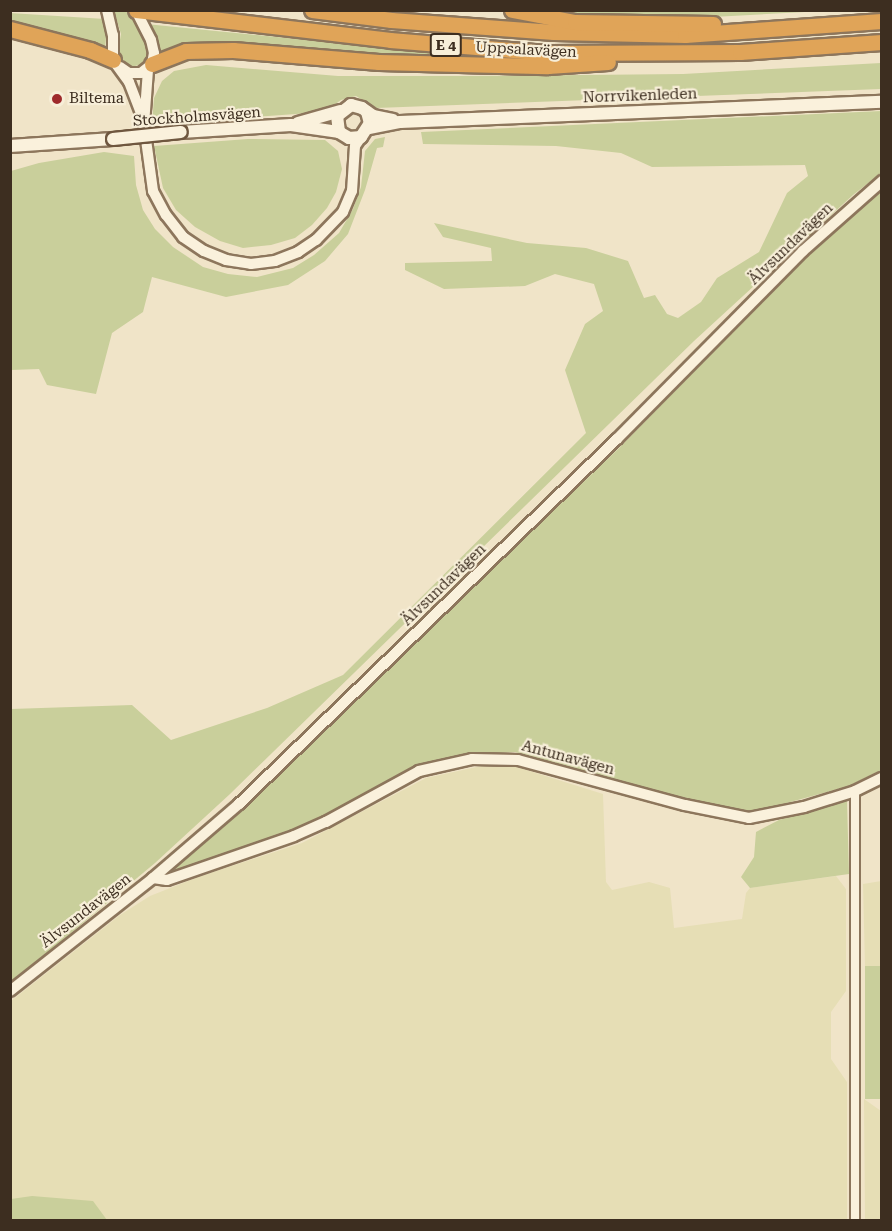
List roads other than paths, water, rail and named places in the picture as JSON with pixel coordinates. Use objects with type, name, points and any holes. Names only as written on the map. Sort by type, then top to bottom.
[{"type":"highway","name":"Uppsalavägen","points":[[136,10],[390,40],[549,54],[740,52],[882,42]]},
{"type":"highway","name":"Uppsalavägen","points":[[312,10],[391,20],[554,32],[685,35],[882,21]]},
{"type":"highway","points":[[512,10],[575,22],[818,26]]},
{"type":"highway","points":[[10,29],[90,50],[115,63]]},
{"type":"highway","points":[[150,67],[186,51],[221,51],[378,62],[548,66],[740,52]]},
{"type":"main road","name":"Norrvikenleden","points":[[365,132],[399,122],[882,102]]},
{"type":"main road","points":[[356,105],[367,112],[365,132],[348,138],[341,134],[336,120],[340,111],[356,105]]},
{"type":"main road","name":"Stockholmsvägen","points":[[10,146],[291,125],[340,111]]},
{"type":"main road","name":"Norrvikenleden","points":[[367,112],[373,116],[399,122]]},
{"type":"main road","name":"Stockholmsvägen","points":[[291,125],[341,134]]},
{"type":"main road","name":"Stockholmsvägen","points":[[10,154],[109,139]]},
{"type":"street","points":[[107,10],[113,35],[115,63],[129,81],[144,125],[153,191],[166,215],[183,237],[204,251],[226,260],[251,264],[275,261],[298,252],[316,240],[343,212],[352,191],[356,169],[356,146],[365,132]]},
{"type":"street","points":[[136,10],[151,40],[154,53],[150,67],[144,125]]},
{"type":"street","points":[[115,63],[129,73],[141,73],[150,67]]},
{"type":"street","points":[[341,134],[356,169]]},
{"type":"street","name":"Älvsundavägen","points":[[10,991],[153,878],[239,804],[633,423],[803,251],[882,181]]},
{"type":"street","name":"Antunavägen","points":[[153,878],[167,880],[294,836],[326,822],[419,771],[472,759],[518,760],[704,810],[749,818],[804,807],[855,791],[882,778]]},
{"type":"street","points":[[855,791],[855,1221]]},
{"type":"place","name":"Biltema","points":[[57,99]]}]
